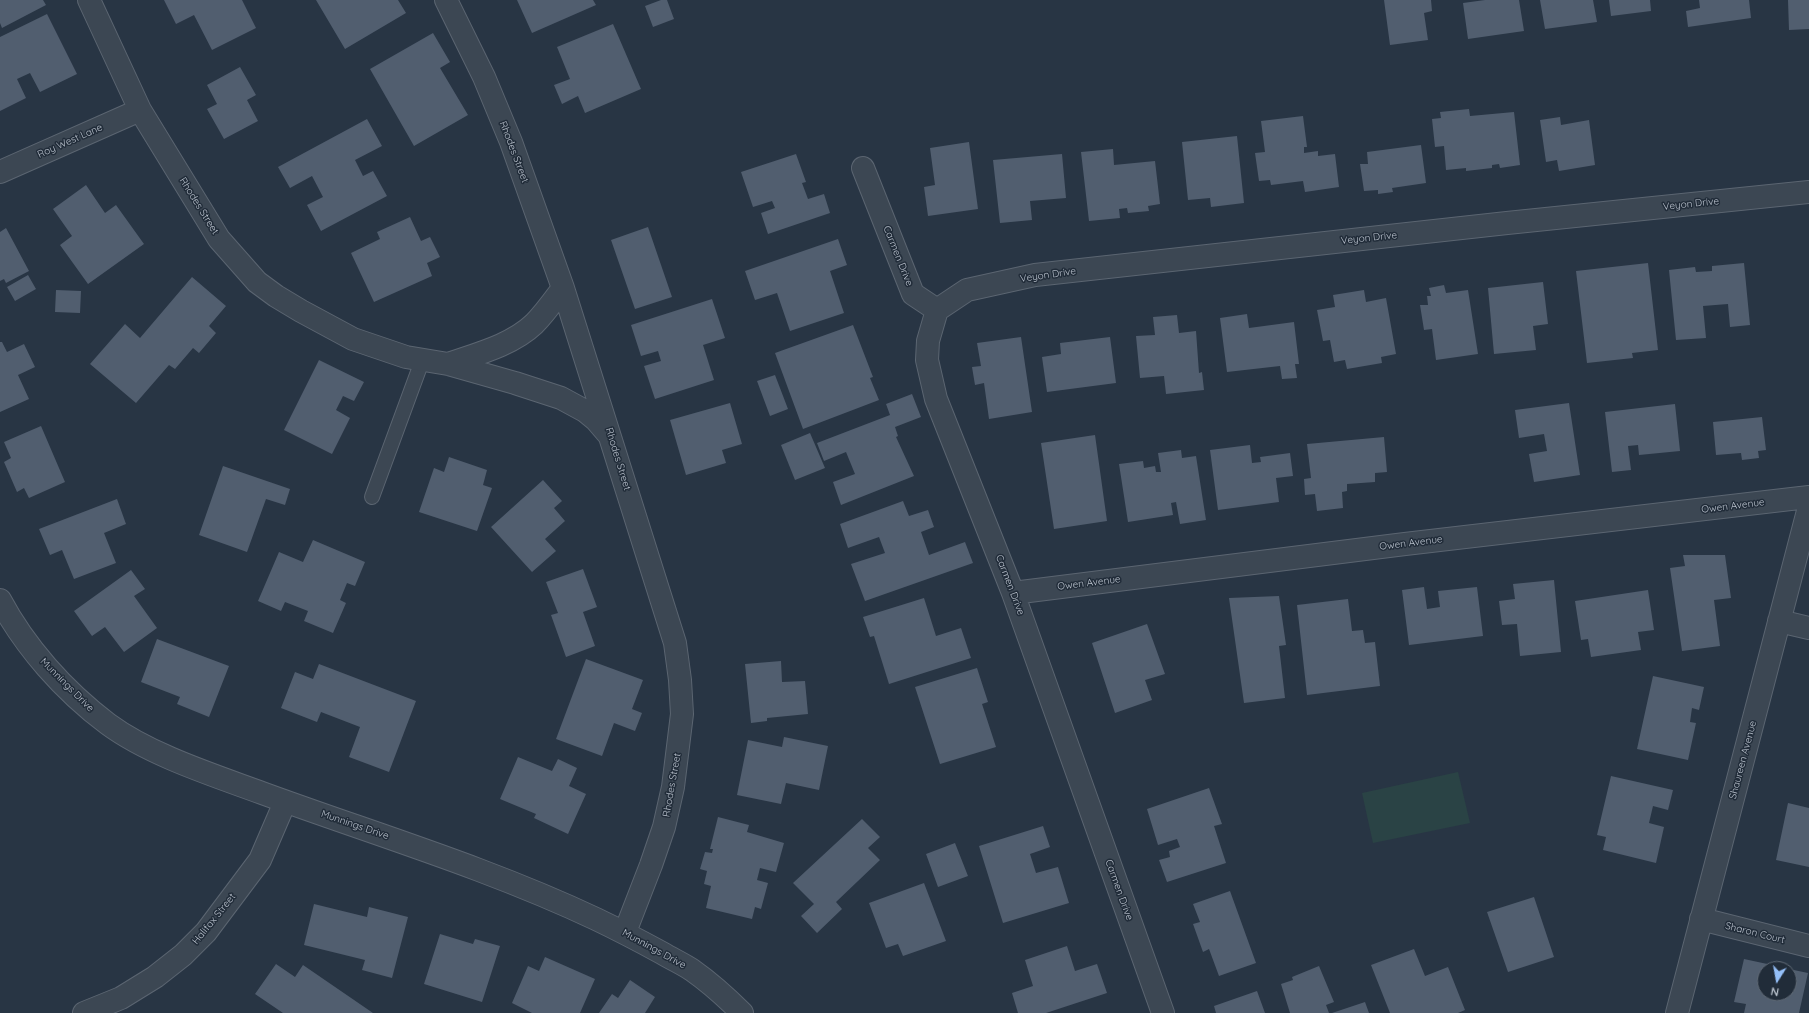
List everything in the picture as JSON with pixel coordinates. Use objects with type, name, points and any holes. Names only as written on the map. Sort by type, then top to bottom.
[{"type":"street","name":"Rhodes Street","points":[[89,0],[140,110],[219,239],[257,282],[276,296],[330,328],[353,339],[422,361],[448,364],[515,382],[561,398],[576,406],[596,420],[611,438]]},
{"type":"street","name":"Rhodes Street","points":[[446,0],[484,77],[508,134],[563,288],[675,643],[680,680],[682,714],[673,787],[664,827],[625,932]]},
{"type":"street","name":"Roy West Lane","points":[[0,172],[140,110]]},
{"type":"street","name":"Carmen Drive","points":[[863,168],[914,294],[937,310],[928,341],[927,360],[936,400],[1013,593],[1163,1013]]},
{"type":"street","name":"Veyon Drive","points":[[937,310],[967,290],[1035,276],[1507,223],[1809,192]]},
{"type":"street","points":[[448,364],[497,346],[522,333],[542,314],[563,288]]},
{"type":"street","name":"Owen Avenue","points":[[1013,593],[1405,544],[1809,497]]},
{"type":"street","name":"Shaureen Avenue","points":[[1674,1012],[1701,919],[1809,507]]},
{"type":"street","name":"Munnings Drive","points":[[0,600],[25,639],[52,672],[78,698],[109,724],[146,746],[198,769],[285,802],[387,836],[524,887],[625,932],[692,970],[742,1013]]},
{"type":"street","points":[[1779,621],[1809,628]]},
{"type":"street","name":"Halifax Street","points":[[84,1013],[121,998],[155,977],[183,955],[206,932],[260,860],[285,802]]},
{"type":"street","name":"Sharon Court","points":[[1701,919],[1809,946]]},
{"type":"lane","points":[[372,497],[422,361]]},
{"type":"green space","points":[[1458,772],[1470,823],[1373,843],[1362,793]]},
{"type":"building","points":[[0,0],[43,0],[46,5],[2,28],[0,23]]},
{"type":"building","points":[[164,0],[242,0],[256,28],[212,50],[194,15],[176,24]]},
{"type":"building","points":[[316,0],[398,0],[406,13],[345,49]]},
{"type":"building","points":[[517,0],[593,0],[596,5],[532,33]]},
{"type":"building","points":[[661,0],[667,0],[674,19],[653,27],[645,6]]},
{"type":"building","points":[[1384,0],[1431,0],[1432,11],[1424,13],[1428,40],[1390,45]]},
{"type":"building","points":[[1485,0],[1519,0],[1524,31],[1468,39],[1463,3]]},
{"type":"building","points":[[1540,0],[1593,0],[1597,22],[1545,29]]},
{"type":"building","points":[[1609,0],[1650,0],[1651,11],[1611,16]]},
{"type":"building","points":[[1699,0],[1749,0],[1751,18],[1688,27],[1686,11],[1700,8]]},
{"type":"building","points":[[1788,0],[1809,0],[1809,29],[1789,30]]},
{"type":"building","points":[[47,14],[77,74],[40,92],[30,73],[17,79],[26,98],[0,111],[0,37]]},
{"type":"building","points":[[613,24],[641,89],[585,113],[578,96],[562,104],[554,85],[570,79],[557,47]]},
{"type":"building","points":[[433,33],[450,62],[440,68],[468,115],[414,146],[370,69]]},
{"type":"building","points":[[240,67],[256,95],[247,100],[258,121],[224,139],[207,109],[217,104],[207,85]]},
{"type":"building","points":[[1469,109],[1470,116],[1514,112],[1520,165],[1500,168],[1499,164],[1492,165],[1492,168],[1466,171],[1466,168],[1446,170],[1444,146],[1435,147],[1432,119],[1441,118],[1440,112]]},
{"type":"building","points":[[1303,116],[1307,147],[1304,147],[1304,153],[1318,151],[1318,156],[1335,154],[1339,187],[1305,192],[1303,181],[1271,185],[1270,180],[1259,181],[1255,153],[1265,152],[1261,121]]},
{"type":"building","points":[[1560,117],[1561,125],[1589,120],[1595,165],[1559,171],[1557,160],[1546,162],[1540,120]]},
{"type":"building","points":[[367,119],[382,146],[355,160],[363,176],[373,171],[387,196],[321,231],[307,205],[323,197],[312,176],[290,188],[278,167]]},
{"type":"building","points":[[1237,136],[1244,203],[1211,207],[1210,198],[1188,200],[1182,142]]},
{"type":"building","points":[[969,142],[978,209],[928,216],[924,187],[935,185],[930,148]]},
{"type":"building","points":[[1421,145],[1426,183],[1392,188],[1393,192],[1378,194],[1378,190],[1364,191],[1360,164],[1368,164],[1367,152]]},
{"type":"building","points":[[1113,149],[1114,165],[1155,161],[1160,204],[1148,206],[1149,211],[1128,213],[1127,208],[1119,209],[1120,218],[1089,221],[1081,152]]},
{"type":"building","points":[[796,154],[806,182],[802,183],[808,199],[824,194],[830,213],[768,234],[761,213],[775,208],[772,201],[753,207],[741,172]]},
{"type":"building","points":[[1062,154],[1066,198],[1030,201],[1032,220],[1000,223],[993,160]]},
{"type":"building","points":[[86,185],[105,213],[116,205],[144,244],[88,284],[60,245],[72,236],[53,209]]},
{"type":"building","points":[[410,217],[421,241],[430,237],[440,257],[427,263],[432,276],[374,302],[351,253],[380,239],[377,232]]},
{"type":"building","points":[[648,227],[672,297],[635,309],[611,240]]},
{"type":"building","points":[[6,228],[29,271],[6,283],[4,279],[0,281],[0,232]]},
{"type":"building","points":[[838,239],[847,265],[830,271],[844,313],[790,331],[777,293],[755,300],[745,271]]},
{"type":"building","points":[[1648,263],[1658,350],[1632,353],[1633,358],[1587,363],[1576,271]]},
{"type":"building","points":[[1744,263],[1750,325],[1730,327],[1728,304],[1703,306],[1706,338],[1676,340],[1669,270],[1695,267],[1696,272],[1712,271],[1712,266]]},
{"type":"building","points":[[28,275],[36,289],[15,301],[7,287]]},
{"type":"building","points":[[192,277],[226,306],[209,326],[216,333],[199,353],[193,348],[175,369],[169,365],[136,403],[90,364],[125,324],[140,338]]},
{"type":"building","points":[[1543,282],[1548,324],[1533,326],[1536,350],[1494,354],[1488,288]]},
{"type":"building","points":[[1444,285],[1446,293],[1468,290],[1478,354],[1436,360],[1432,329],[1424,330],[1420,305],[1428,305],[1427,296],[1431,296],[1429,288]]},
{"type":"building","points":[[56,290],[81,291],[80,313],[55,312]]},
{"type":"building","points":[[1364,290],[1366,302],[1386,298],[1396,354],[1381,357],[1382,363],[1347,369],[1345,360],[1334,362],[1330,340],[1323,341],[1317,310],[1335,307],[1333,295]]},
{"type":"building","points":[[712,299],[725,338],[703,345],[714,380],[655,399],[644,366],[661,361],[658,351],[641,356],[631,325]]},
{"type":"building","points":[[1247,314],[1249,328],[1294,322],[1299,364],[1295,364],[1297,378],[1282,379],[1280,366],[1227,372],[1220,318]]},
{"type":"building","points":[[1177,315],[1179,333],[1196,331],[1199,373],[1202,372],[1204,390],[1166,394],[1164,376],[1140,378],[1136,336],[1155,335],[1153,317]]},
{"type":"building","points":[[853,325],[873,377],[870,378],[879,400],[803,429],[775,353]]},
{"type":"building","points":[[1021,337],[1032,412],[989,419],[984,383],[975,385],[972,367],[981,366],[977,343]]},
{"type":"building","points":[[1110,337],[1116,383],[1047,392],[1042,357],[1061,354],[1060,343]]},
{"type":"building","points":[[0,342],[2,342],[7,352],[24,344],[35,367],[18,375],[29,399],[0,412]]},
{"type":"building","points":[[319,360],[364,382],[354,401],[343,396],[336,410],[350,418],[332,454],[284,430]]},
{"type":"building","points":[[775,375],[788,409],[770,416],[757,381]]},
{"type":"building","points":[[912,394],[921,417],[895,427],[898,436],[896,437],[914,476],[841,505],[833,482],[855,474],[846,452],[824,461],[817,443],[890,415],[886,404]]},
{"type":"building","points":[[730,403],[742,444],[722,450],[726,463],[686,475],[670,420]]},
{"type":"building","points":[[1569,403],[1580,475],[1534,482],[1529,454],[1547,451],[1544,434],[1519,438],[1515,410]]},
{"type":"building","points":[[1675,404],[1680,451],[1639,455],[1638,445],[1628,446],[1631,470],[1612,472],[1605,412]]},
{"type":"building","points":[[1762,417],[1766,450],[1758,451],[1759,458],[1742,460],[1741,453],[1716,455],[1713,422]]},
{"type":"building","points":[[41,426],[65,482],[29,498],[24,488],[17,492],[4,462],[11,458],[4,442]]},
{"type":"building","points":[[810,433],[825,468],[795,480],[781,445]]},
{"type":"building","points":[[1095,435],[1107,521],[1054,529],[1041,443]]},
{"type":"building","points":[[1384,437],[1387,472],[1375,473],[1375,482],[1347,484],[1347,491],[1342,492],[1343,508],[1317,511],[1315,494],[1305,495],[1304,479],[1311,478],[1307,444]]},
{"type":"building","points":[[1250,445],[1252,463],[1261,462],[1260,457],[1290,453],[1293,476],[1276,478],[1279,502],[1218,510],[1210,450]]},
{"type":"building","points":[[1181,450],[1182,458],[1196,456],[1206,520],[1180,524],[1176,502],[1171,503],[1173,515],[1128,522],[1119,464],[1143,461],[1144,468],[1155,466],[1156,472],[1161,472],[1158,453]]},
{"type":"building","points":[[449,457],[487,470],[483,485],[492,488],[477,531],[419,512],[434,468],[444,472]]},
{"type":"building","points":[[223,466],[290,489],[285,505],[266,499],[247,552],[199,535]]},
{"type":"building","points":[[543,480],[562,501],[554,508],[565,521],[545,539],[556,551],[532,572],[491,527]]},
{"type":"building","points":[[117,499],[126,524],[104,533],[116,563],[74,579],[62,550],[50,555],[39,529]]},
{"type":"building","points":[[903,501],[909,516],[928,510],[934,527],[921,532],[929,555],[965,542],[973,563],[865,601],[851,564],[885,553],[879,537],[848,548],[840,524]]},
{"type":"building","points":[[313,540],[365,562],[355,586],[347,583],[340,600],[346,603],[333,633],[304,621],[308,611],[285,602],[281,611],[258,601],[279,552],[303,562]]},
{"type":"building","points":[[1683,555],[1725,555],[1731,598],[1714,600],[1720,646],[1682,651],[1670,568],[1685,566]]},
{"type":"building","points":[[583,569],[597,607],[583,612],[595,646],[566,657],[551,615],[558,613],[546,582]]},
{"type":"building","points":[[131,570],[145,589],[134,596],[157,628],[124,652],[105,627],[92,636],[74,611]]},
{"type":"building","points":[[1554,580],[1561,652],[1520,656],[1517,624],[1502,625],[1499,601],[1515,599],[1513,584]]},
{"type":"building","points":[[1424,587],[1427,609],[1440,607],[1438,591],[1477,587],[1483,636],[1409,645],[1402,590]]},
{"type":"building","points":[[1648,590],[1654,630],[1638,632],[1641,650],[1591,657],[1588,639],[1581,640],[1575,601]]},
{"type":"building","points":[[1279,596],[1286,645],[1279,646],[1285,698],[1244,703],[1229,598]]},
{"type":"building","points":[[924,598],[936,636],[961,628],[971,658],[889,684],[874,636],[870,637],[863,617]]},
{"type":"building","points":[[1348,599],[1352,631],[1363,630],[1365,643],[1375,642],[1380,686],[1307,695],[1297,605]]},
{"type":"building","points":[[1147,624],[1165,674],[1145,680],[1152,700],[1115,713],[1092,643]]},
{"type":"building","points":[[157,639],[229,666],[209,717],[177,704],[180,697],[141,682]]},
{"type":"building","points":[[586,659],[643,680],[632,709],[642,713],[635,731],[614,723],[602,756],[556,739]]},
{"type":"building","points":[[781,661],[782,682],[805,681],[808,714],[767,718],[767,721],[751,723],[745,664]]},
{"type":"building","points":[[319,664],[416,701],[389,772],[349,757],[360,727],[321,712],[317,722],[281,708],[295,672],[313,679]]},
{"type":"building","points":[[977,668],[988,702],[982,704],[996,747],[940,764],[915,687]]},
{"type":"building","points":[[1653,676],[1704,687],[1699,710],[1692,708],[1690,722],[1696,723],[1688,760],[1637,749]]},
{"type":"building","points":[[784,737],[828,746],[819,790],[786,783],[781,804],[737,795],[748,740],[782,747]]},
{"type":"building","points":[[518,757],[552,771],[558,759],[577,768],[569,786],[586,794],[568,834],[534,818],[536,814],[500,799]]},
{"type":"building","points":[[1611,776],[1673,790],[1668,810],[1653,806],[1649,823],[1664,827],[1656,863],[1603,850],[1606,837],[1597,835]]},
{"type":"building","points":[[1209,788],[1222,824],[1214,826],[1226,863],[1167,882],[1159,860],[1170,857],[1169,851],[1180,847],[1177,839],[1158,845],[1147,809]]},
{"type":"building","points":[[1788,803],[1809,808],[1809,867],[1776,860]]},
{"type":"building","points":[[718,817],[749,825],[747,832],[784,843],[776,872],[760,868],[757,880],[768,883],[761,909],[755,907],[752,919],[706,908],[711,886],[704,884],[707,871],[700,869],[705,852],[712,853],[713,849],[710,849]]},
{"type":"building","points":[[862,819],[880,837],[868,848],[880,860],[836,902],[842,909],[817,933],[801,916],[814,904],[793,883]]},
{"type":"building","points":[[1043,826],[1050,847],[1030,854],[1036,873],[1058,867],[1069,903],[1003,923],[979,846]]},
{"type":"building","points":[[955,843],[968,876],[938,887],[926,854]]},
{"type":"building","points":[[924,883],[946,941],[903,956],[898,944],[886,948],[869,903]]},
{"type":"building","points":[[1230,891],[1256,963],[1219,976],[1209,949],[1203,952],[1193,924],[1200,922],[1193,904]]},
{"type":"building","points":[[1534,897],[1554,957],[1508,972],[1487,912]]},
{"type":"building","points":[[314,904],[367,917],[369,907],[408,917],[392,978],[362,970],[365,960],[304,945]]},
{"type":"building","points":[[440,934],[473,944],[475,939],[500,946],[482,1002],[424,984]]},
{"type":"building","points":[[1067,946],[1075,971],[1097,964],[1107,993],[1046,1013],[1018,1013],[1012,993],[1033,986],[1025,960]]},
{"type":"building","points":[[1414,949],[1425,976],[1448,967],[1465,1010],[1458,1013],[1390,1013],[1371,965]]},
{"type":"building","points":[[545,957],[595,979],[580,1013],[532,1013],[512,1003],[528,966],[539,971]]},
{"type":"building","points":[[1744,959],[1757,962],[1757,1001],[1797,1001],[1797,971],[1808,973],[1799,1013],[1744,1013],[1746,1004],[1734,1002]]},
{"type":"building","points":[[276,964],[295,977],[303,965],[373,1013],[283,1013],[255,994]]},
{"type":"building","points":[[1319,966],[1334,1002],[1326,1005],[1329,1013],[1290,1013],[1281,984],[1293,980],[1292,977]]},
{"type":"building","points":[[630,980],[655,997],[645,1013],[599,1013],[612,994],[618,998]]},
{"type":"building","points":[[1257,991],[1265,1013],[1216,1013],[1214,1006]]},
{"type":"building","points":[[1365,1002],[1369,1013],[1332,1013]]}]
